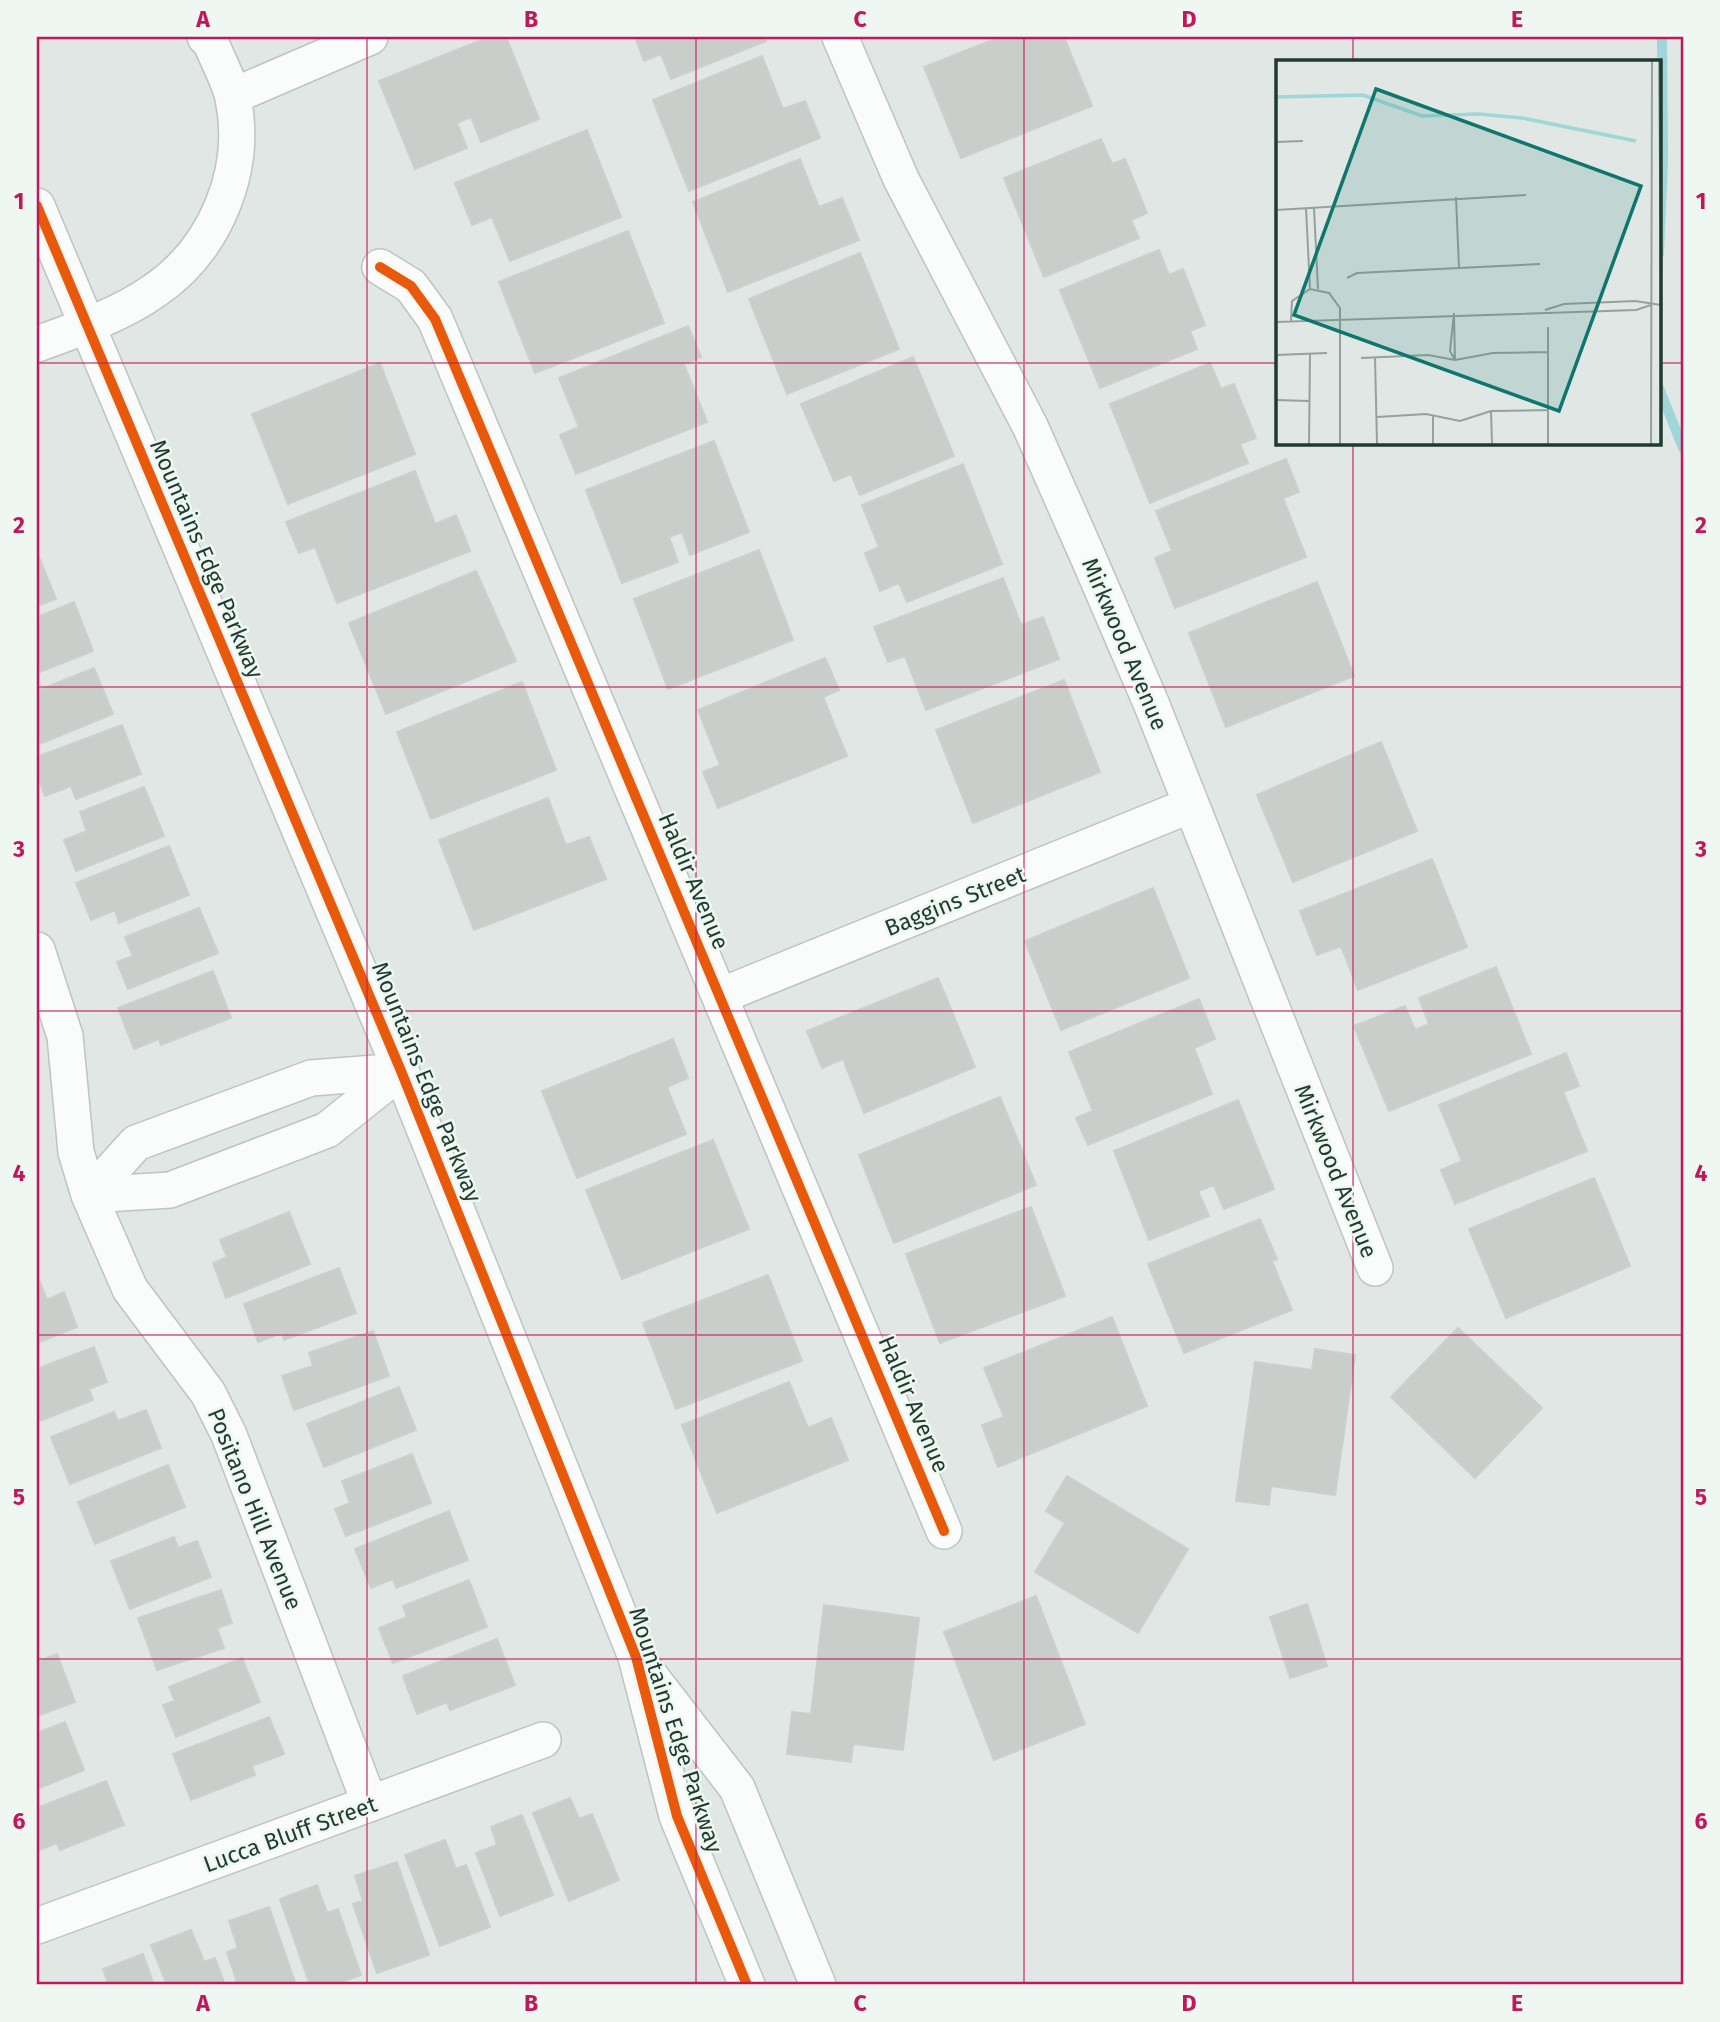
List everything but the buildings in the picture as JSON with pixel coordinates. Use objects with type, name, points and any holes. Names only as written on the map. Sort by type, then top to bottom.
[{"type":"street","points":[[233,96],[370,37]]},
{"type":"street","name":"Mirkwood Avenue","points":[[840,37],[912,201],[1030,426],[1151,703],[1375,1268]]},
{"type":"street","points":[[37,344],[86,326],[155,291],[189,259],[216,222],[232,180],[239,142],[233,96],[214,39]]},
{"type":"street","name":"Mountains Edge Parkway","points":[[37,206],[401,1071],[636,1657],[677,1816],[747,1985]]},
{"type":"street","name":"Haldir Avenue","points":[[380,267],[411,286],[435,318],[944,1531]]},
{"type":"street","name":"Baggins Street","points":[[720,996],[1191,805]]},
{"type":"street","name":"Positano Hill Avenue","points":[[37,950],[65,1036],[76,1152],[89,1195],[130,1289],[208,1393],[229,1436],[370,1804]]},
{"type":"street","points":[[89,1195],[170,1190],[327,1130],[401,1071]]},
{"type":"street","points":[[89,1195],[136,1143],[311,1078],[401,1071]]},
{"type":"street","name":"Mountains Edge Parkway","points":[[636,1657],[737,1788],[818,1985]]},
{"type":"street","name":"Lucca Bluff Street","points":[[37,1926],[542,1740]]},
{"type":"waterway","points":[[1660,231],[1663,161],[1662,37]]},
{"type":"waterway","points":[[1660,390],[1683,448]]},
{"type":"cycle path","points":[[37,206],[401,1071],[636,1657],[677,1816],[747,1985]]},
{"type":"cycle path","points":[[380,267],[411,286],[435,319],[944,1531]]}]
